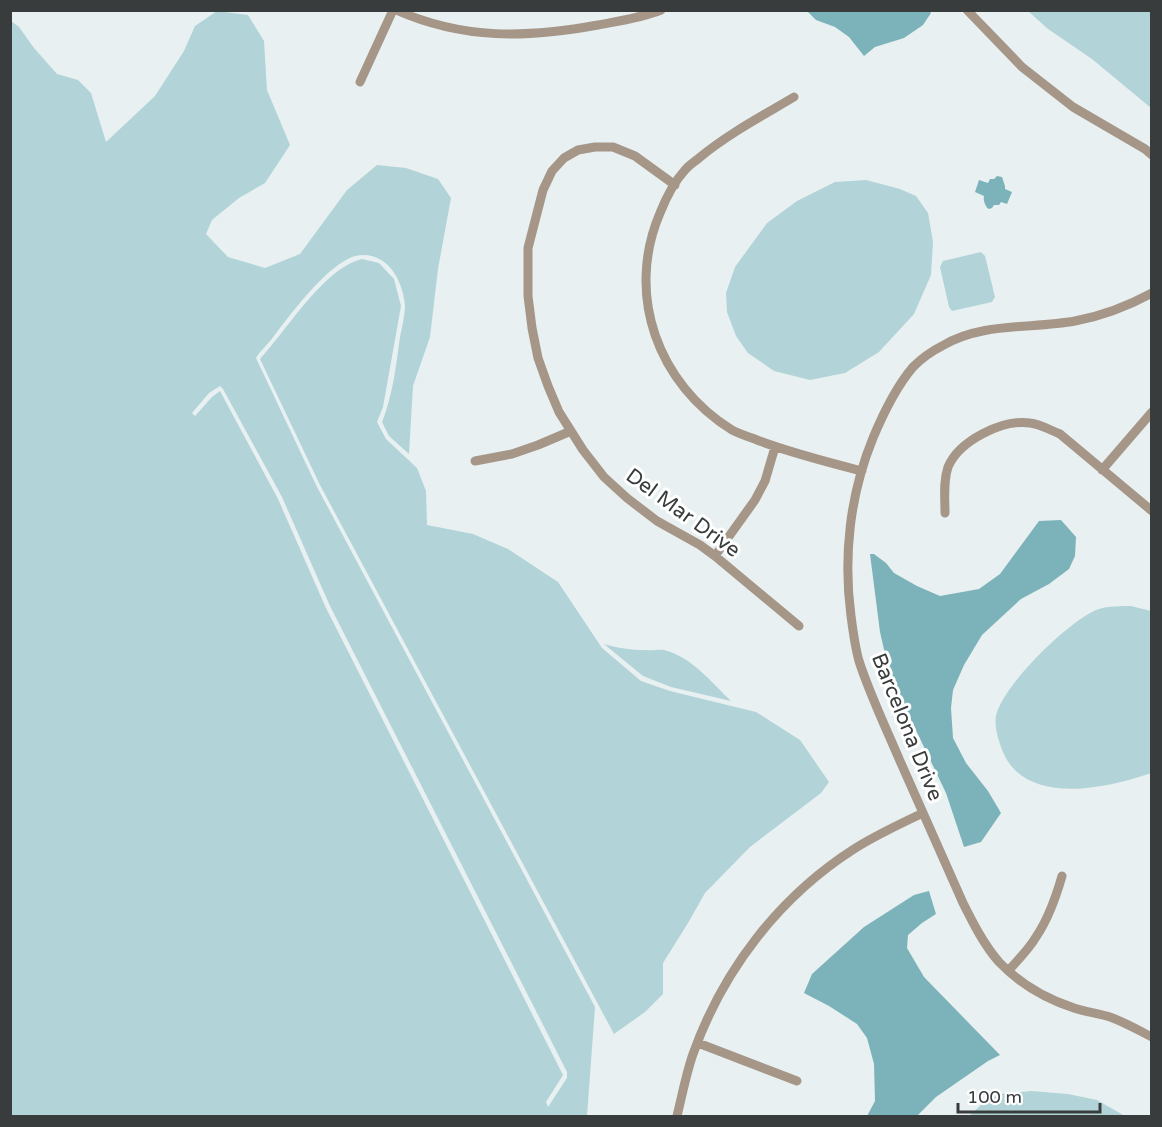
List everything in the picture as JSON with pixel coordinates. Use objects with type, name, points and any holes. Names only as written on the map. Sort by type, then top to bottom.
[{"type":"street","points":[[360,82],[394,10],[417,20],[448,28],[506,35],[570,30],[661,10]]},
{"type":"street","points":[[967,10],[1022,67],[1073,107],[1152,155]]},
{"type":"street","points":[[794,97],[715,145],[685,170],[667,196],[654,226],[647,256],[645,291],[650,320],[660,349],[675,377],[692,398],[712,416],[735,431],[775,447],[862,471]]},
{"type":"street","name":"Del Mar Drive","points":[[675,185],[635,156],[613,147],[578,150],[564,158],[552,171],[543,190],[528,248],[528,296],[538,358],[559,412],[583,450],[604,477],[657,521],[716,556],[799,626]]},
{"type":"street","name":"Barcelona Drive","points":[[1152,293],[1114,311],[1076,321],[994,329],[961,337],[943,345],[914,367],[896,392],[879,423],[867,452],[852,512],[848,549],[848,591],[858,659],[875,704],[976,929],[1000,963],[1027,986],[1075,1009],[1108,1017],[1152,1037]]},
{"type":"street","points":[[1102,470],[1152,412]]},
{"type":"street","points":[[945,513],[945,485],[949,466],[959,451],[990,429],[1011,423],[1029,422],[1060,434],[1152,511]]},
{"type":"street","points":[[475,461],[512,454],[571,431]]},
{"type":"street","points":[[716,556],[755,500],[765,481],[775,447]]},
{"type":"street","points":[[677,1116],[698,1042],[715,1003],[748,948],[804,886],[828,867],[863,844],[923,813]]},
{"type":"street","points":[[1009,970],[1035,939],[1055,901],[1062,876]]},
{"type":"street","points":[[698,1042],[797,1081]]},
{"type":"shaded area","points":[[929,10],[931,13],[923,25],[904,38],[875,47],[864,56],[849,37],[835,27],[816,20],[807,11]]},
{"type":"shaded area","points":[[217,11],[248,15],[264,41],[267,90],[290,145],[265,183],[239,198],[212,220],[206,234],[228,257],[265,268],[300,254],[347,190],[377,165],[406,168],[438,179],[451,198],[438,269],[430,337],[413,386],[409,454],[389,436],[382,422],[394,380],[405,305],[398,279],[387,264],[380,259],[362,255],[350,258],[338,265],[312,289],[256,358],[317,487],[595,1007],[587,1116],[11,1116],[11,21],[19,27],[57,74],[78,80],[91,93],[106,142],[155,96],[184,51],[195,26]],"holes":[[[220,386],[282,497],[330,606],[567,1072],[567,1078],[548,1107],[546,1102],[563,1075],[326,608],[278,499],[220,391],[195,416],[192,413],[209,393]]]},
{"type":"shaded area","points":[[1028,11],[1151,11],[1151,108],[1092,59],[1048,29]]},
{"type":"shaded area","points":[[997,176],[1002,177],[1005,189],[1012,192],[1007,204],[1001,202],[989,209],[986,207],[984,196],[975,192],[979,180],[988,183],[990,179]]},
{"type":"shaded area","points":[[866,180],[916,196],[928,213],[933,242],[931,275],[914,314],[879,352],[845,373],[810,380],[774,371],[748,353],[736,336],[727,312],[726,293],[735,267],[767,223],[797,201],[835,182]]},
{"type":"shaded area","points":[[981,252],[985,256],[995,297],[992,302],[952,311],[949,307],[940,267],[943,261]]},
{"type":"shaded area","points":[[362,259],[379,263],[394,279],[401,306],[383,407],[377,422],[386,439],[417,468],[426,491],[427,525],[473,534],[508,549],[558,582],[602,648],[641,681],[670,691],[756,712],[800,740],[829,782],[821,793],[750,847],[705,893],[663,963],[663,994],[645,1012],[614,1034],[320,485],[260,359],[320,287],[334,274]]},
{"type":"shaded area","points":[[1061,520],[1076,537],[1075,556],[1069,569],[1049,584],[1021,599],[982,635],[964,665],[953,690],[951,708],[953,738],[966,763],[988,791],[1001,813],[981,842],[964,847],[946,793],[890,676],[880,632],[870,554],[874,554],[886,563],[894,573],[940,596],[979,589],[1000,574],[1039,521]]},
{"type":"shaded area","points":[[1131,606],[1151,611],[1151,773],[1113,784],[1070,789],[1049,787],[1030,781],[1014,769],[1001,748],[996,716],[1001,703],[1039,655],[1055,639],[1086,615],[1099,609]]},
{"type":"shaded area","points":[[604,644],[619,648],[664,650],[674,653],[701,671],[731,701],[671,687],[643,676]]},
{"type":"shaded area","points":[[929,891],[936,914],[908,935],[907,948],[924,977],[1000,1055],[936,1097],[917,1116],[867,1116],[875,1101],[874,1064],[867,1038],[857,1024],[804,993],[812,974],[864,927],[914,895]]},
{"type":"shaded area","points":[[1031,1091],[1068,1094],[1097,1100],[1125,1116],[969,1116],[982,1104],[999,1094]]}]
